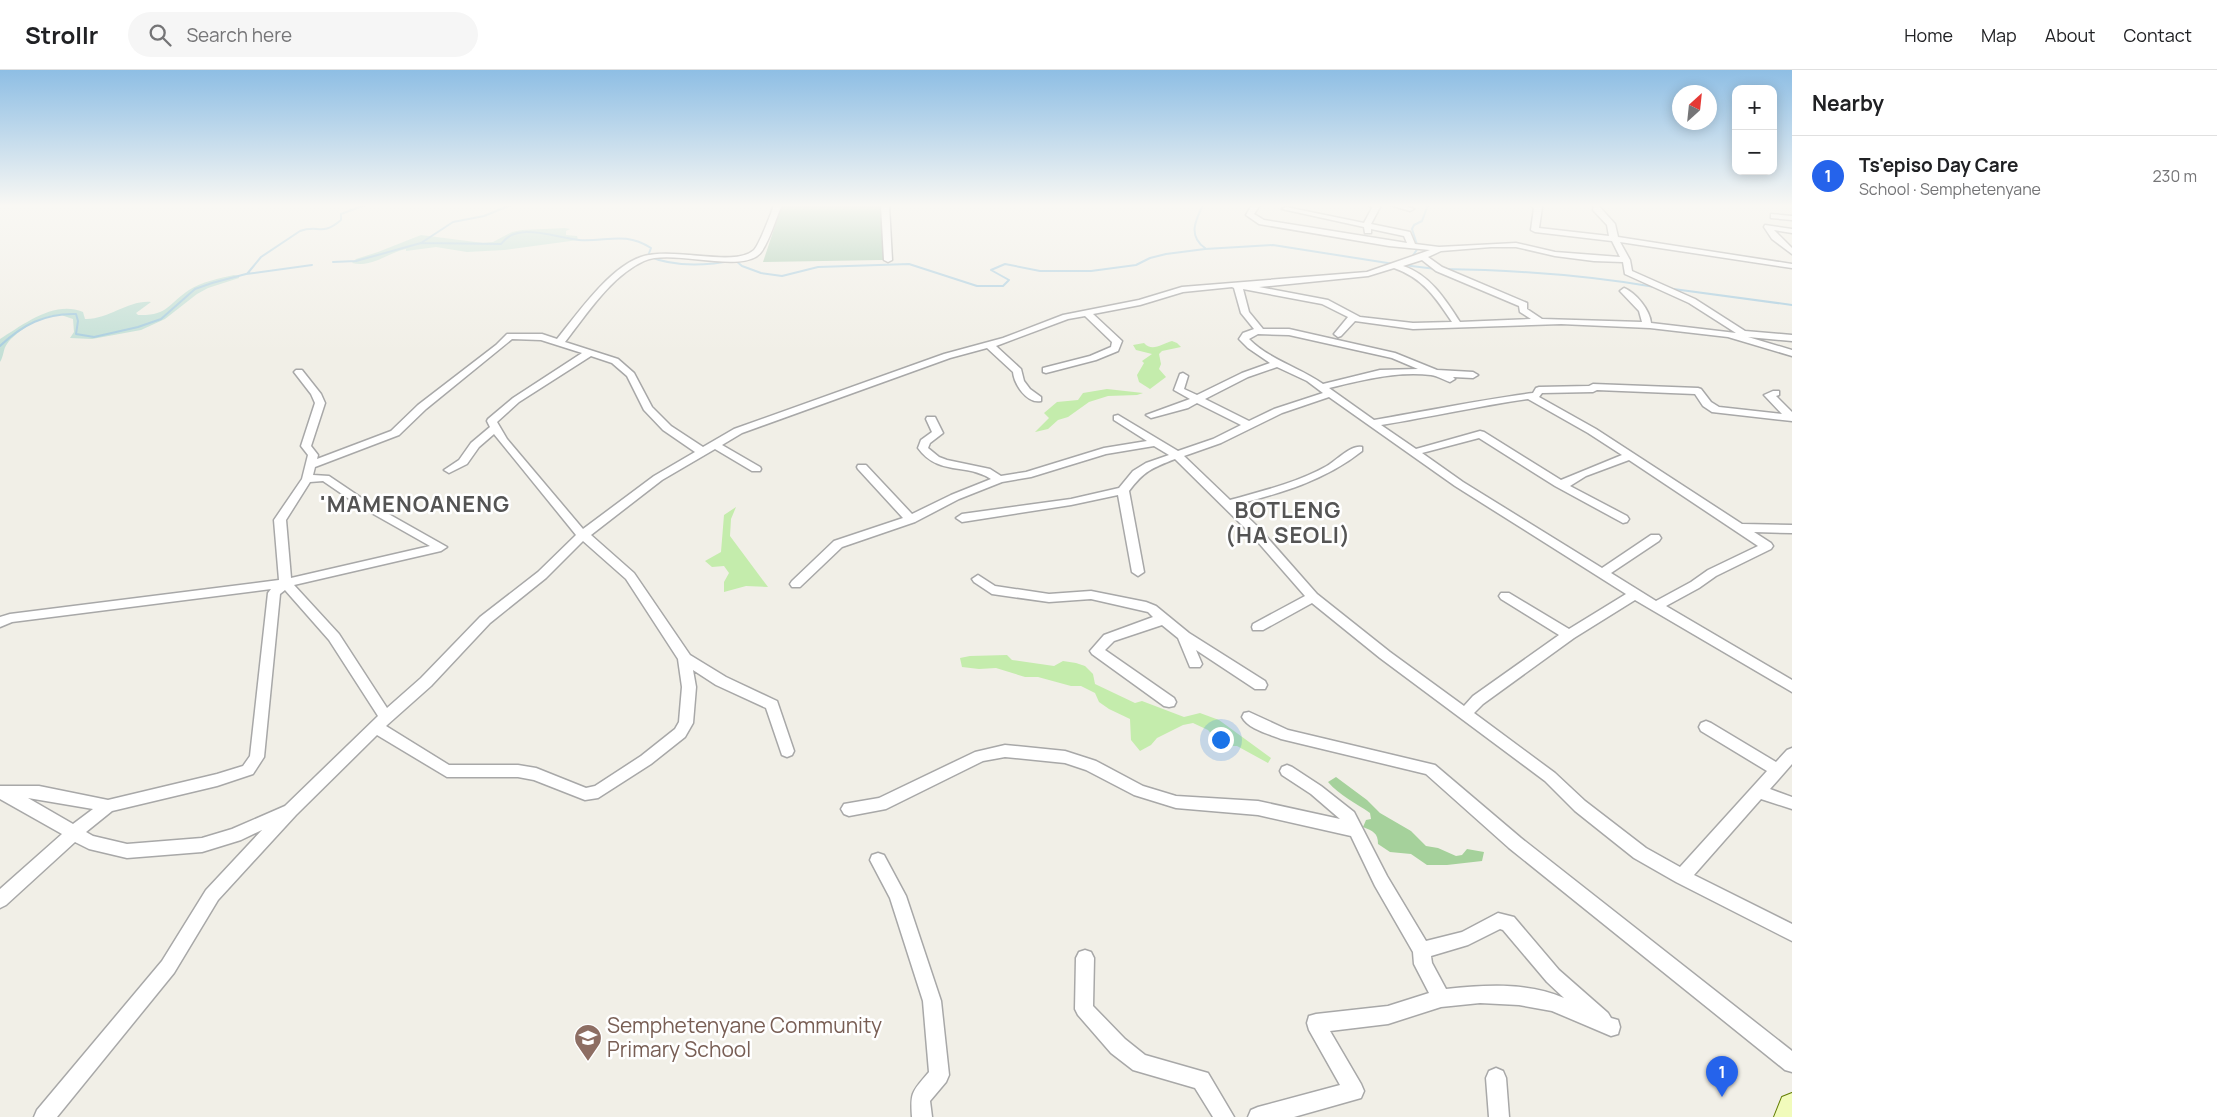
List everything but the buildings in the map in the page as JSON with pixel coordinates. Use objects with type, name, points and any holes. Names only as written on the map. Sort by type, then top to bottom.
[{"type":"main road","points":[[1788,1117],[1792,1107]]},
{"type":"street","points":[[559,343],[592,302],[621,274],[641,259],[666,254],[725,259],[755,254]]},
{"type":"street","points":[[888,254],[888,260]]},
{"type":"street","points":[[44,1117],[168,966],[212,895],[291,810],[386,717],[426,682],[485,620],[542,575],[582,536],[658,478],[738,431],[815,405],[882,379],[988,344],[1006,340],[1066,317],[1182,290],[1368,274],[1429,254]]},
{"type":"street","points":[[1560,254],[1576,257],[1626,260]]},
{"type":"street","points":[[1623,254],[1628,272],[1635,277],[1692,300],[1743,334]]},
{"type":"street","points":[[1712,254],[1792,266]]},
{"type":"street","points":[[1423,257],[1439,269],[1524,305],[1523,310],[1541,322]]},
{"type":"street","points":[[1395,266],[1407,270],[1433,288],[1458,325]]},
{"type":"street","points":[[1238,286],[1325,302],[1358,319],[1405,325],[1541,322],[1647,324],[1729,334],[1792,338]]},
{"type":"street","points":[[1238,286],[1245,314],[1262,332],[1289,332],[1396,356],[1450,379]]},
{"type":"street","points":[[1624,292],[1643,310],[1647,324]]},
{"type":"street","points":[[1046,370],[1093,358],[1115,349],[1117,341],[1087,313]]},
{"type":"street","points":[[1338,334],[1354,316]]},
{"type":"street","points":[[1259,330],[1246,335],[1244,339],[1277,364],[1310,379],[1459,484],[1635,594],[1792,688]]},
{"type":"street","points":[[1729,334],[1792,353]]},
{"type":"street","points":[[309,466],[394,433],[422,407],[510,336],[542,338],[614,361],[631,375],[648,408],[667,428],[703,452]]},
{"type":"street","points":[[988,344],[1018,371],[1019,381],[1027,391],[1038,399]]},
{"type":"street","points":[[589,353],[516,400],[492,421],[495,428],[502,440],[582,536],[613,559],[630,576],[685,658],[721,682],[772,705],[787,751]]},
{"type":"street","points":[[1151,415],[1197,400],[1246,375],[1277,364]]},
{"type":"street","points":[[962,518],[1071,502],[1123,491],[1137,473],[1150,465],[1217,441],[1278,411],[1325,391],[1380,373],[1405,371],[1473,375]]},
{"type":"street","points":[[299,372],[316,394],[320,403],[306,446],[313,455],[307,480],[280,520],[284,583],[334,637],[386,717]]},
{"type":"street","points":[[1183,376],[1180,390],[1248,425]]},
{"type":"street","points":[[1372,423],[1447,411],[1478,403],[1536,395],[1539,390],[1593,389],[1593,386],[1698,391],[1707,404],[1716,410],[1792,418]]},
{"type":"street","points":[[1776,393],[1769,395],[1792,418]]},
{"type":"street","points":[[1530,396],[1586,427],[1767,546],[1712,573],[1656,606]]},
{"type":"street","points":[[931,418],[938,433],[925,442],[923,448],[926,454],[957,466],[987,471],[1000,479]]},
{"type":"street","points":[[1118,418],[1178,456],[1280,557],[1313,597],[1385,655],[1550,777],[1580,806],[1640,853],[1682,877],[1792,933]]},
{"type":"street","points":[[448,470],[464,462],[475,445],[490,435],[495,428]]},
{"type":"street","points":[[1415,452],[1480,434],[1558,484],[1623,519]]},
{"type":"street","points":[[796,584],[838,544],[911,519],[955,497],[1000,479],[1027,475],[1104,451],[1157,442]]},
{"type":"street","points":[[715,445],[756,469]]},
{"type":"street","points":[[1228,504],[1274,493],[1331,467],[1358,450]]},
{"type":"street","points":[[1558,484],[1567,483],[1582,474],[1629,456]]},
{"type":"street","points":[[862,467],[911,519]]},
{"type":"street","points":[[0,627],[5,620],[284,583],[367,566],[441,547],[365,505],[325,478],[307,480]]},
{"type":"street","points":[[1123,491],[1138,572]]},
{"type":"street","points":[[1740,528],[1792,529]]},
{"type":"street","points":[[1602,573],[1655,538]]},
{"type":"street","points":[[978,579],[992,590],[1049,598],[1091,594],[1142,605],[1152,609],[1184,636],[1260,685]]},
{"type":"street","points":[[0,900],[74,832],[108,806],[217,780],[248,770],[257,757],[274,593],[284,583]]},
{"type":"street","points":[[1465,714],[1478,700],[1568,635],[1635,594]]},
{"type":"street","points":[[1505,596],[1568,635]]},
{"type":"street","points":[[1258,627],[1313,597]]},
{"type":"street","points":[[1164,620],[1154,621],[1109,638],[1097,651],[1169,702]]},
{"type":"street","points":[[1184,636],[1195,664]]},
{"type":"street","points":[[376,728],[447,771],[518,771],[536,774],[585,794],[598,792],[646,760],[680,733],[686,723],[689,687],[685,658]]},
{"type":"street","points":[[1249,717],[1267,728],[1286,735],[1430,769],[1515,843],[1792,1064]]},
{"type":"street","points":[[1706,727],[1778,770]]},
{"type":"street","points":[[849,809],[881,804],[980,756],[1005,752],[1065,757],[1091,765],[1139,791],[1176,802],[1258,808],[1356,831]]},
{"type":"street","points":[[1682,877],[1792,754]]},
{"type":"street","points":[[1287,771],[1316,790],[1348,817],[1381,881],[1422,950],[1423,964],[1441,998]]},
{"type":"street","points":[[0,791],[39,792],[108,806]]},
{"type":"street","points":[[0,791],[17,799],[89,842],[127,851],[202,845],[219,840],[291,810]]},
{"type":"street","points":[[1759,792],[1792,803]]},
{"type":"street","points":[[878,860],[898,896],[932,1001],[939,1075],[920,1098],[922,1117]]},
{"type":"street","points":[[1258,1117],[1354,1091],[1316,1022],[1388,1015],[1441,998],[1480,994],[1518,996],[1553,1002],[1611,1027],[1553,976],[1508,923],[1498,921],[1478,934],[1449,945],[1422,950]]},
{"type":"street","points":[[1085,958],[1084,1010],[1118,1046],[1140,1063],[1201,1080],[1224,1117]]},
{"type":"street","points":[[1496,1078],[1499,1117]]},
{"type":"green space","points":[[766,254],[883,254],[883,260],[763,262]]},
{"type":"green space","points":[[1172,341],[1181,347],[1162,351],[1159,354],[1161,364],[1159,369],[1166,377],[1150,389],[1139,382],[1137,375],[1144,363],[1142,361],[1152,354],[1136,350],[1133,345],[1144,343],[1147,346],[1154,347]]},
{"type":"green space","points":[[1107,389],[1143,393],[1108,396],[1089,402],[1068,417],[1058,420],[1048,429],[1035,432],[1049,418],[1044,413],[1057,402],[1078,400],[1083,393]]},
{"type":"green space","points":[[736,507],[731,519],[730,536],[768,587],[746,586],[724,592],[724,582],[729,573],[724,566],[712,567],[705,561],[721,552],[724,515]]},
{"type":"green space","points":[[1007,655],[1012,660],[1054,666],[1063,661],[1085,666],[1093,674],[1095,684],[1135,703],[1142,701],[1184,717],[1200,713],[1219,720],[1271,758],[1268,763],[1237,746],[1229,746],[1217,741],[1208,730],[1193,723],[1183,725],[1157,738],[1151,745],[1140,751],[1131,740],[1130,719],[1099,702],[1095,693],[1081,686],[1071,686],[1038,677],[1025,677],[996,668],[962,667],[960,658]]},
{"type":"green space","points":[[1336,777],[1367,800],[1380,813],[1411,831],[1426,846],[1438,848],[1456,856],[1462,855],[1467,849],[1484,852],[1482,861],[1427,865],[1411,854],[1390,852],[1378,844],[1374,833],[1363,827],[1366,820],[1371,819],[1370,813],[1343,795],[1328,782]]},
{"type":"shaded area","points":[[372,254],[392,254],[373,262],[352,263],[356,259]]},
{"type":"shaded area","points":[[234,275],[239,276],[239,278],[208,288],[197,294],[165,319],[141,330],[92,339],[70,338],[74,332],[73,319],[61,315],[47,317],[31,324],[11,339],[0,362],[0,339],[39,316],[61,309],[72,309],[83,312],[85,319],[93,318],[134,304],[151,302],[136,313],[138,315],[148,315],[167,308],[194,287]]},
{"type":"waterway","points":[[247,274],[266,254]]},
{"type":"waterway","points":[[333,262],[356,261],[382,254]]},
{"type":"waterway","points":[[649,254],[648,256],[669,263],[691,265],[735,260],[742,266],[761,273],[782,276],[818,267],[909,264],[977,286],[1003,286],[1009,280],[991,270],[1005,264],[1040,271],[1091,271],[1136,265],[1150,258],[1167,254]]},
{"type":"waterway","points":[[1329,254],[1394,264]]},
{"type":"waterway","points":[[247,274],[312,265]]},
{"type":"waterway","points":[[1403,265],[1436,269]]},
{"type":"waterway","points":[[1443,269],[1549,274],[1655,287]]},
{"type":"waterway","points":[[0,346],[26,326],[44,318],[65,314],[76,314],[78,321],[76,334],[94,337],[138,327],[161,319],[195,289],[247,274]]},
{"type":"waterway","points":[[1666,288],[1792,305]]},
{"type":"place","name":"Semphetenyane Community Primary School","points":[[588,1062]]},
{"type":"place","name":"Ts'episo Day Care","points":[[1722,1097]]},
{"type":"district","name":"'MAMENOANENG","points":[[415,504]]},
{"type":"district","name":"BOTLENG (HA SEOLI)","points":[[1288,522]]}]
